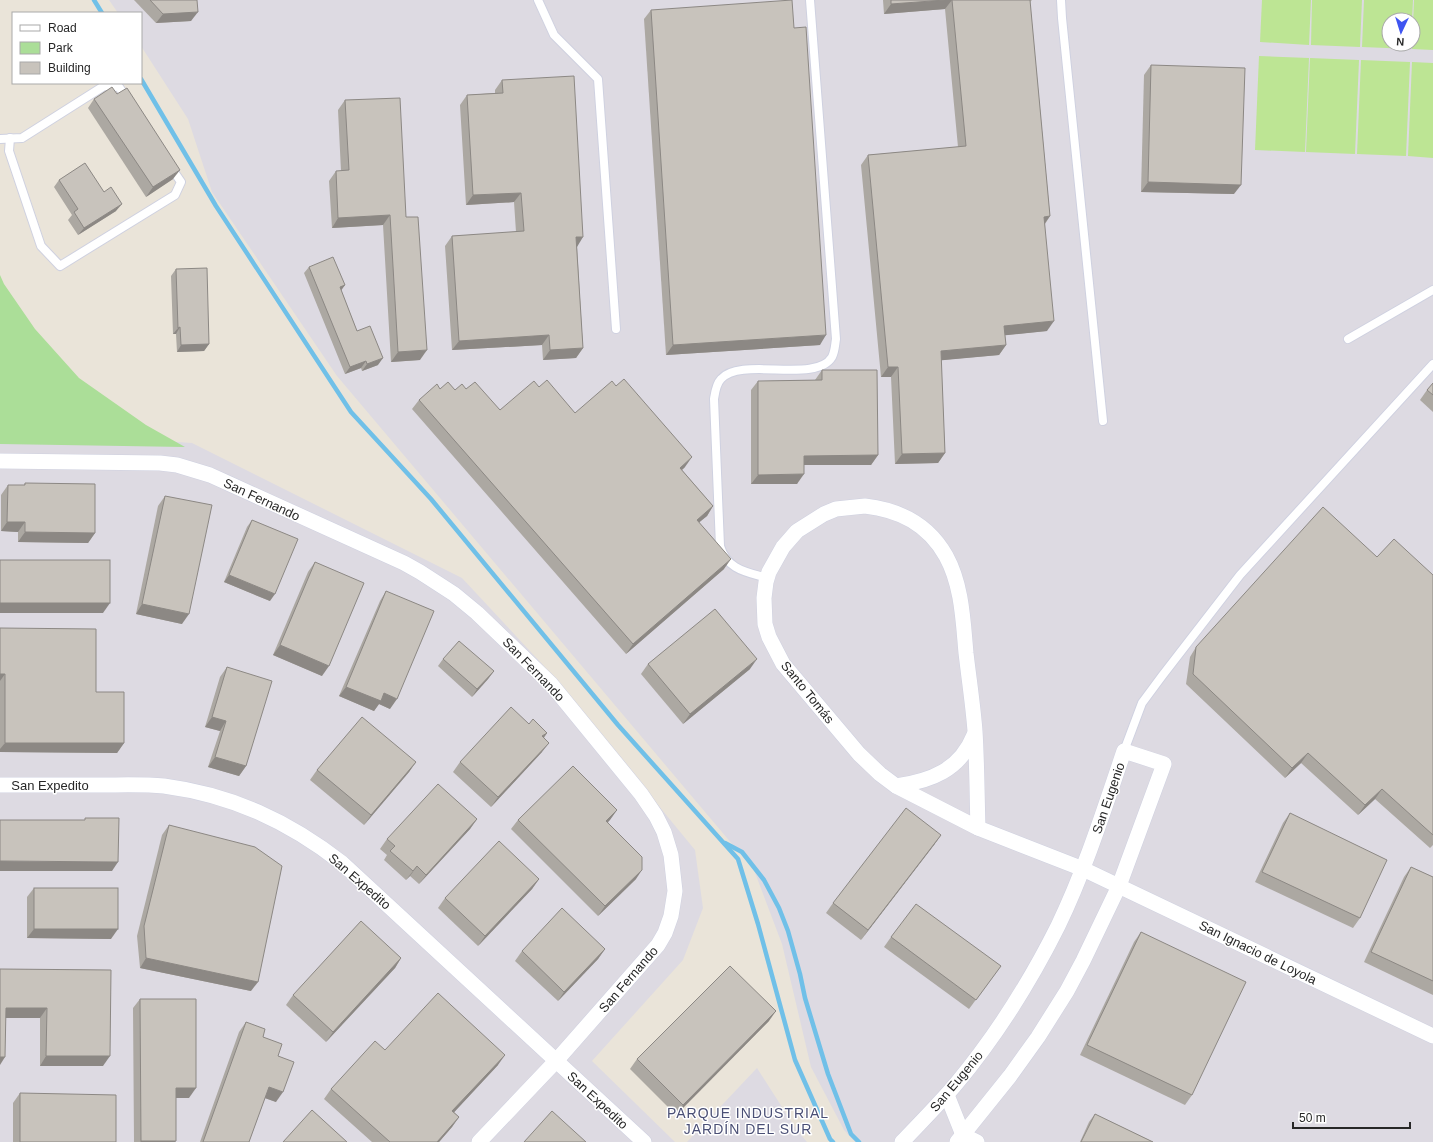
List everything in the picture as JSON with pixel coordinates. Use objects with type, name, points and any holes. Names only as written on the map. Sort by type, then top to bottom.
[{"type":"street","name":"San Fernando","points":[[0,461],[160,463],[177,465],[210,475],[420,572],[454,594],[477,612],[551,684],[641,794],[656,816],[664,832],[671,854],[675,891],[670,921],[665,933],[658,945],[556,1061],[479,1142]]},
{"type":"street","name":"Santo Tomás","points":[[978,828],[975,732],[963,620],[957,581],[945,555],[925,529],[899,513],[881,508],[865,506],[836,509],[824,514],[797,531],[782,547],[767,578],[764,598],[765,624],[769,637],[783,664],[859,754],[880,774],[896,786],[978,828],[1083,869]]},
{"type":"street","points":[[896,786],[920,782],[932,778],[944,771],[960,758],[969,747],[975,732]]},
{"type":"street","name":"San Eugenio","points":[[902,1142],[947,1095],[999,1027],[1028,981],[1058,926],[1083,869],[1124,751],[1164,764],[1119,886],[1063,997],[1038,1037],[1010,1076],[960,1139]]},
{"type":"street","name":"San Expedito","points":[[0,785],[162,786],[211,795],[270,817],[299,833],[342,863],[644,1142]]},
{"type":"street","name":"San Ignacio de Loyola","points":[[1083,869],[1433,1036]]},
{"type":"street","points":[[947,1095],[960,1139],[978,1142]]},
{"type":"lane","points":[[538,0],[554,35],[598,79],[616,328]]},
{"type":"lane","points":[[767,578],[733,566],[725,558],[720,546],[714,399],[719,380],[727,374],[739,370],[814,369],[826,363],[831,357],[834,349],[836,339],[810,0]]},
{"type":"lane","points":[[1061,0],[1103,421]]},
{"type":"lane","points":[[0,139],[22,138],[104,86],[119,87],[132,106]]},
{"type":"lane","points":[[10,138],[9,151],[41,246],[60,266],[175,194],[181,182],[164,157]]},
{"type":"lane","points":[[1348,339],[1433,290]]},
{"type":"lane","points":[[1124,751],[1142,704],[1240,575],[1433,364]]},
{"type":"shaded area","points":[[109,0],[1433,0],[1433,1142],[855,1142],[844,1130],[811,1067],[782,944],[754,870],[337,376],[212,192],[188,119],[142,48],[142,12],[117,12]]},
{"type":"shaded area","points":[[145,440],[192,443],[462,578],[543,665],[695,850],[703,908],[683,960],[592,1061],[675,1142],[0,1142],[0,441]]},
{"type":"shaded area","points":[[757,1068],[796,1129],[807,1142],[687,1142]]},
{"type":"green space","points":[[1262,0],[1311,0],[1309,45],[1260,42]]},
{"type":"green space","points":[[1312,0],[1362,0],[1360,47],[1311,45]]},
{"type":"green space","points":[[1364,0],[1413,0],[1412,12],[1381,12],[1381,48],[1362,47]]},
{"type":"green space","points":[[1414,0],[1433,0],[1433,50],[1421,49],[1421,12],[1414,12]]},
{"type":"green space","points":[[1259,56],[1309,58],[1305,152],[1255,150]]},
{"type":"green space","points":[[1310,58],[1359,60],[1355,154],[1306,152]]},
{"type":"green space","points":[[1361,60],[1410,62],[1406,156],[1357,154]]},
{"type":"green space","points":[[1412,62],[1433,63],[1433,158],[1408,156]]},
{"type":"green space","points":[[0,275],[4,284],[35,329],[79,378],[146,425],[185,447],[0,444]]},
{"type":"building","points":[[150,0],[197,0],[198,12],[163,14]]},
{"type":"building","points":[[792,0],[794,28],[806,27],[826,335],[673,345],[651,10]]},
{"type":"building","points":[[891,0],[945,0],[891,4]]},
{"type":"building","points":[[952,0],[1030,0],[1050,216],[1044,217],[1054,321],[1004,326],[1006,345],[941,351],[945,453],[902,454],[898,367],[888,367],[868,155],[966,146]]},
{"type":"building","points":[[1151,65],[1245,68],[1241,185],[1148,182]]},
{"type":"building","points":[[574,76],[583,237],[576,237],[583,348],[550,350],[549,335],[459,341],[452,236],[524,231],[521,193],[473,195],[467,95],[503,93],[502,80]]},
{"type":"building","points":[[112,87],[117,94],[127,88],[180,170],[153,187],[94,99]]},
{"type":"building","points":[[400,98],[406,217],[418,217],[427,350],[398,352],[390,215],[338,218],[336,171],[349,170],[345,100]]},
{"type":"building","points":[[85,163],[104,192],[111,187],[122,204],[84,228],[74,212],[78,209],[59,180]]},
{"type":"building","points":[[333,257],[345,285],[340,287],[357,331],[370,326],[383,358],[367,364],[366,361],[350,367],[309,267]]},
{"type":"building","points":[[207,268],[209,344],[181,345],[180,327],[178,328],[176,269]]},
{"type":"building","points":[[822,370],[877,370],[878,455],[804,456],[804,474],[758,475],[758,381],[822,380]]},
{"type":"building","points":[[624,379],[692,457],[680,468],[713,506],[697,520],[731,559],[633,644],[419,400],[437,384],[440,389],[448,382],[455,390],[462,384],[466,389],[475,382],[500,410],[534,381],[539,387],[547,380],[575,413],[612,381],[616,386]]},
{"type":"building","points":[[1433,383],[1433,395],[1427,390]]},
{"type":"building","points":[[25,483],[95,484],[95,533],[25,532],[25,522],[7,522],[8,485],[25,485]]},
{"type":"building","points":[[165,496],[212,505],[189,614],[142,604]]},
{"type":"building","points":[[1323,507],[1377,557],[1394,539],[1433,575],[1433,835],[1382,789],[1365,805],[1308,753],[1292,768],[1193,674],[1196,647]]},
{"type":"building","points":[[252,520],[298,539],[275,594],[229,575]]},
{"type":"building","points":[[0,560],[110,560],[110,603],[0,603]]},
{"type":"building","points":[[315,562],[364,583],[329,666],[280,645]]},
{"type":"building","points":[[386,591],[434,611],[397,699],[384,693],[381,701],[346,687]]},
{"type":"building","points":[[715,609],[757,659],[690,714],[648,664]]},
{"type":"building","points":[[0,628],[96,629],[96,692],[124,692],[124,743],[5,743],[5,674],[0,674]]},
{"type":"building","points":[[459,641],[494,671],[477,689],[443,659]]},
{"type":"building","points":[[227,667],[272,681],[246,766],[215,757],[226,721],[212,717]]},
{"type":"building","points":[[511,707],[529,724],[533,719],[547,733],[542,736],[549,743],[498,797],[460,762]]},
{"type":"building","points":[[362,717],[416,762],[371,815],[317,770]]},
{"type":"building","points":[[573,766],[617,810],[606,821],[642,857],[642,870],[605,906],[518,820]]},
{"type":"building","points":[[438,784],[477,819],[426,875],[417,866],[413,871],[390,851],[395,846],[387,839]]},
{"type":"building","points":[[906,808],[941,835],[868,930],[833,903]]},
{"type":"building","points":[[1290,813],[1387,860],[1360,918],[1262,872]]},
{"type":"building","points":[[85,818],[119,818],[118,862],[0,861],[0,820],[85,820]]},
{"type":"building","points":[[169,825],[255,847],[282,866],[258,982],[146,958],[144,926]]},
{"type":"building","points":[[499,841],[539,879],[485,936],[445,898]]},
{"type":"building","points":[[1411,867],[1433,877],[1433,981],[1371,952]]},
{"type":"building","points":[[34,888],[118,888],[118,929],[34,929]]},
{"type":"building","points":[[916,904],[1001,966],[976,1000],[891,937]]},
{"type":"building","points":[[562,908],[605,949],[564,992],[522,951]]},
{"type":"building","points":[[361,921],[401,958],[333,1032],[293,995]]},
{"type":"building","points":[[1141,932],[1246,982],[1192,1095],[1087,1045]]},
{"type":"building","points":[[730,966],[776,1011],[683,1105],[637,1059]]},
{"type":"building","points":[[0,969],[111,970],[110,1056],[46,1056],[47,1008],[6,1008],[5,1057],[0,1057]]},
{"type":"building","points":[[438,993],[505,1055],[452,1111],[459,1117],[437,1142],[390,1142],[331,1089],[375,1041],[385,1050]]},
{"type":"building","points":[[140,999],[196,999],[196,1088],[176,1088],[176,1141],[141,1141]]},
{"type":"building","points":[[246,1022],[265,1029],[263,1037],[282,1044],[278,1056],[294,1062],[283,1092],[269,1087],[249,1142],[203,1142]]},
{"type":"building","points":[[20,1093],[116,1095],[116,1142],[20,1142]]},
{"type":"building","points":[[312,1110],[347,1142],[283,1142]]},
{"type":"building","points":[[552,1111],[586,1142],[524,1142]]},
{"type":"building","points":[[1095,1114],[1153,1142],[1081,1142]]},
{"type":"waterway","points":[[94,0],[101,12]]},
{"type":"waterway","points":[[142,81],[216,206],[351,412],[431,499],[618,725],[738,859],[758,924],[795,1060],[830,1139],[833,1142]]},
{"type":"waterway","points":[[725,843],[742,852],[764,880],[779,908],[788,931],[805,998],[828,1074],[851,1134],[859,1142]]},
{"type":"district","name":"PARQUE INDUSTRIAL JARDÍN DEL SUR","points":[[748,1122]]}]
